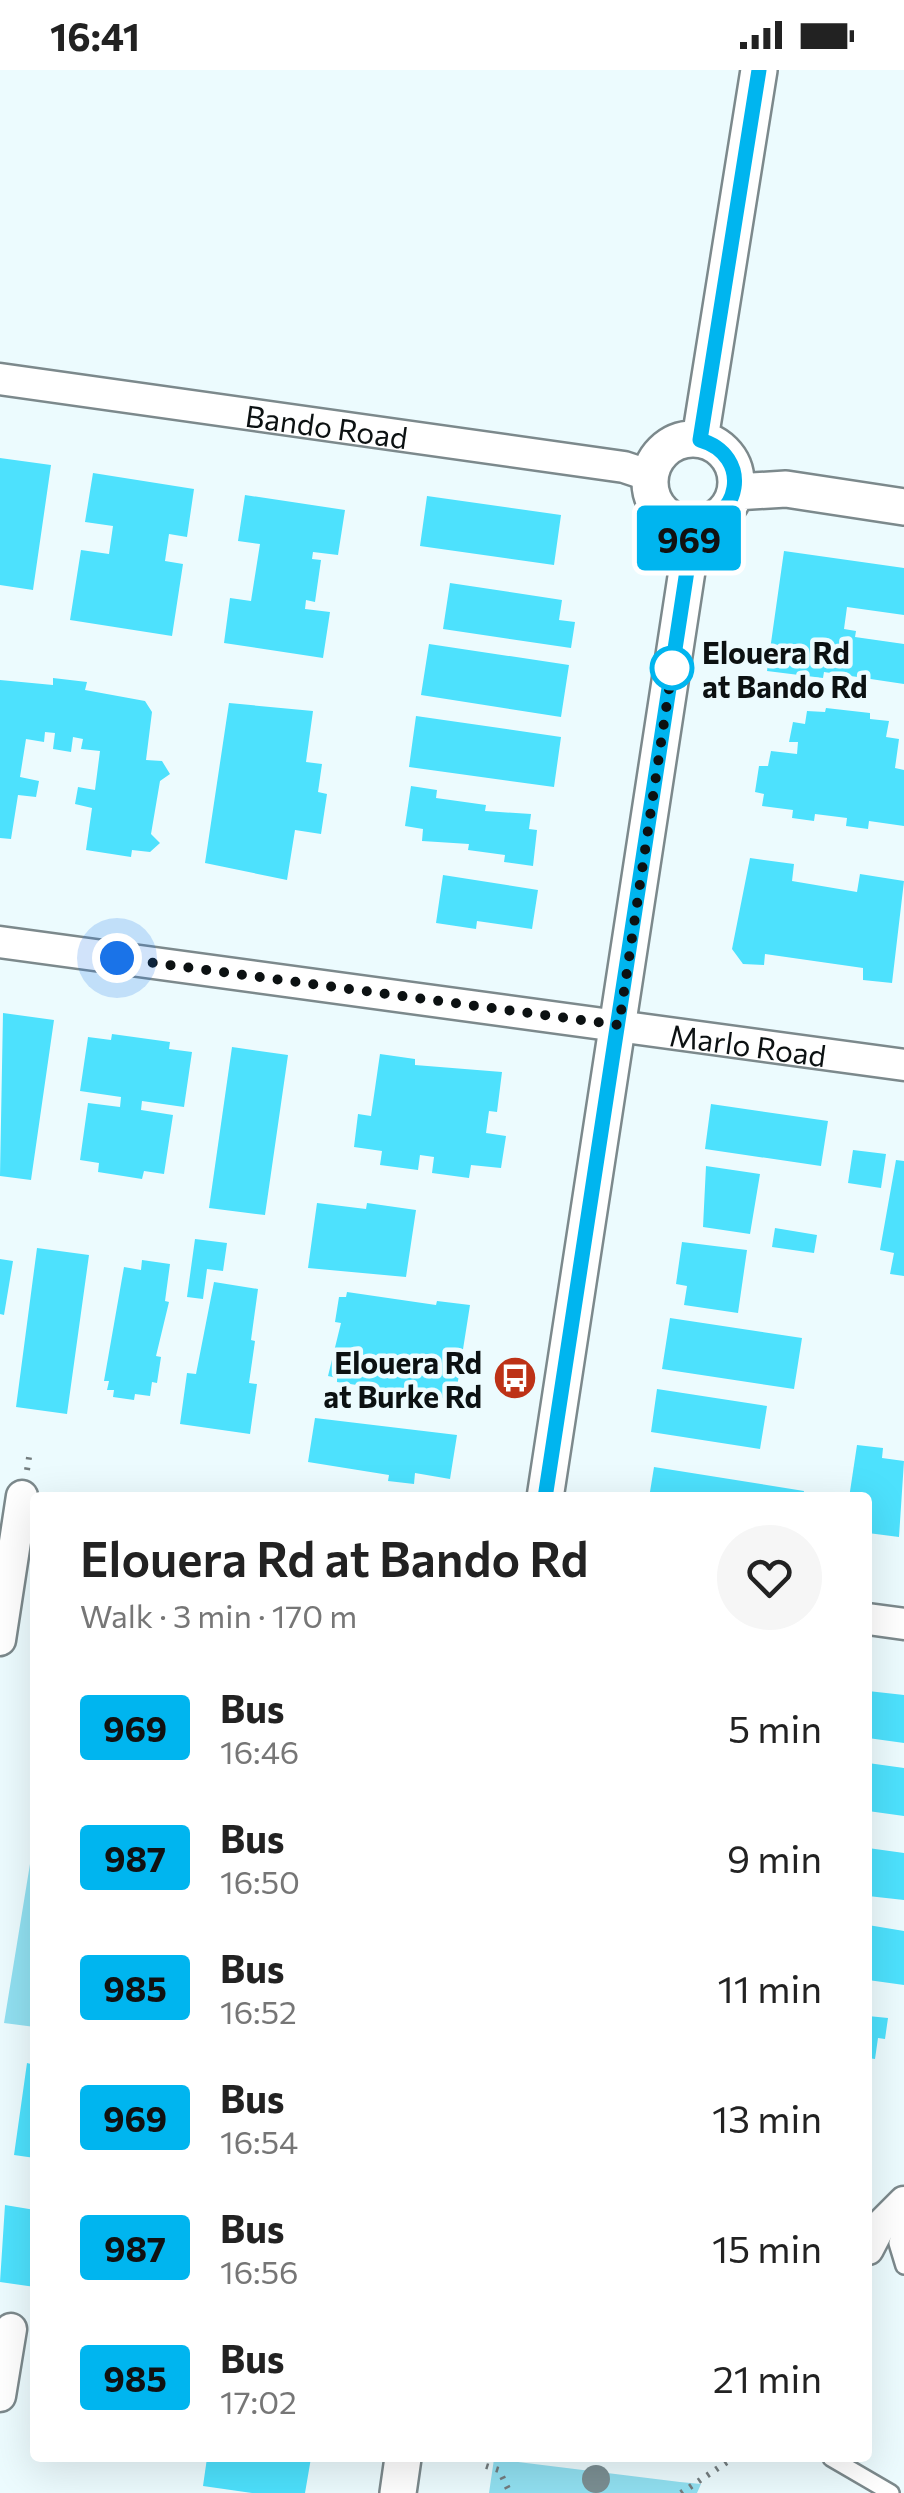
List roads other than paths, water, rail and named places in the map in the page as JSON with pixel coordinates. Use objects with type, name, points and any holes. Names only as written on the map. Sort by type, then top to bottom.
[{"type":"street","points":[[700,440],[759,70]]},
{"type":"street","name":"Bando Road","points":[[0,379],[624,467],[650,476]]},
{"type":"street","points":[[686,440],[700,440],[713,444],[732,464],[735,492],[723,513],[700,524],[687,524],[674,521],[655,502],[650,476],[662,452],[686,440]]},
{"type":"street","points":[[735,492],[786,489],[904,507]]},
{"type":"street","points":[[546,1492],[690,551],[687,524]]},
{"type":"street","name":"Marlo Road","points":[[0,942],[904,1066]]},
{"type":"street","points":[[0,1640],[20,1495]]},
{"type":"street","points":[[872,1620],[904,1624]]},
{"type":"street","points":[[872,2241],[880,2226],[904,2202]]},
{"type":"street","points":[[0,2396],[15,2330]]},
{"type":"street","points":[[398,2493],[402,2462]]},
{"type":"lane","points":[[904,2212],[897,2243],[904,2266]]},
{"type":"lane","points":[[838,2462],[891,2493]]},
{"type":"place","name":"Elouera Rd at Bando Rd","points":[[672,668]]},
{"type":"place","name":"Elouera Rd at Burke Rd","points":[[515,1378]]}]
